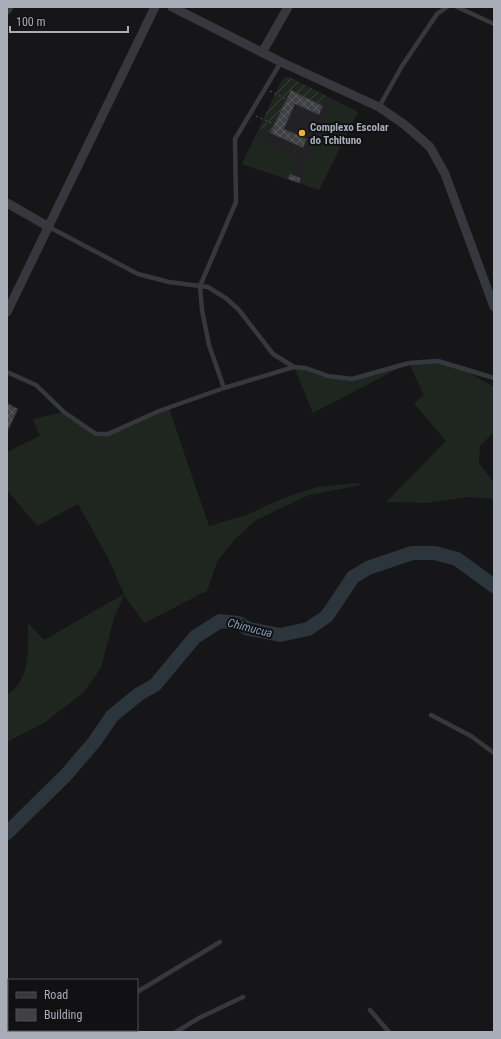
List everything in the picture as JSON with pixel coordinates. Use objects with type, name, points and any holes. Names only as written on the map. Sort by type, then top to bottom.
[{"type":"street","points":[[7,312],[154,7]]},
{"type":"street","points":[[172,7],[263,51],[281,62],[379,107],[405,125],[430,147],[445,174],[494,307]]},
{"type":"street","points":[[263,51],[288,7]]},
{"type":"street","points":[[7,203],[49,227]]},
{"type":"lane","points":[[379,107],[402,66],[438,14],[447,7]]},
{"type":"lane","points":[[457,7],[494,24]]},
{"type":"lane","points":[[224,388],[209,346],[202,310],[200,286],[236,202],[234,139],[281,62]]},
{"type":"lane","points":[[49,227],[138,274],[169,282],[208,287],[227,299],[239,310],[273,354],[294,368]]},
{"type":"lane","points":[[7,372],[36,385],[64,412],[96,434],[108,434],[159,411],[224,388],[294,368],[306,368],[328,376],[352,379],[409,363],[438,361],[494,378]]},
{"type":"lane","points":[[431,715],[471,736],[494,753]]},
{"type":"lane","points":[[138,991],[220,942]]},
{"type":"lane","points":[[176,1032],[199,1018],[242,997]]},
{"type":"lane","points":[[370,1010],[389,1032]]},
{"type":"path","points":[[265,89],[286,99]]},
{"type":"path","points":[[250,114],[274,124]]},
{"type":"shaded area","name":"Complexo Escolar do Tchituno","points":[[289,77],[358,112],[319,190],[242,164],[281,82],[284,78]]},
{"type":"shaded area","points":[[289,77],[327,96],[323,106],[291,90],[270,133],[259,128],[281,82],[284,78]]},
{"type":"shaded area","points":[[334,100],[358,112],[319,190],[299,183],[309,152]]},
{"type":"shaded area","points":[[255,137],[297,156],[288,179],[242,164]]},
{"type":"shaded area","points":[[438,361],[465,370],[494,387],[494,432],[480,446],[479,463],[494,483],[494,499],[469,497],[427,503],[386,502],[446,441],[414,403],[424,395],[409,363]]},
{"type":"shaded area","points":[[409,363],[313,413],[294,367],[306,368],[328,376],[352,379]]},
{"type":"shaded area","points":[[169,408],[209,526],[246,515],[286,497],[317,487],[358,483],[361,485],[309,495],[256,520],[235,539],[217,562],[207,591],[144,623],[124,595],[114,618],[101,668],[83,693],[44,723],[7,742],[7,695],[15,688],[24,672],[28,653],[28,623],[44,640],[124,594],[109,560],[78,504],[37,526],[7,490],[7,452],[40,436],[33,419],[64,412],[96,434],[108,434]]},
{"type":"building","points":[[291,90],[323,106],[319,115],[295,104],[284,129],[307,139],[303,148],[270,133]]},
{"type":"building","points":[[290,174],[301,178],[299,183],[288,179]]},
{"type":"building","points":[[7,403],[18,409],[7,432]]},
{"type":"waterway","name":"Chimucua","points":[[7,833],[66,775],[95,741],[112,716],[139,694],[155,685],[195,637],[220,621],[238,623],[249,629],[280,635],[308,629],[327,616],[353,577],[368,568],[412,553],[435,553],[457,559],[494,586]]},
{"type":"place","name":"Complexo Escolar do Tchituno","points":[[302,133]]}]
